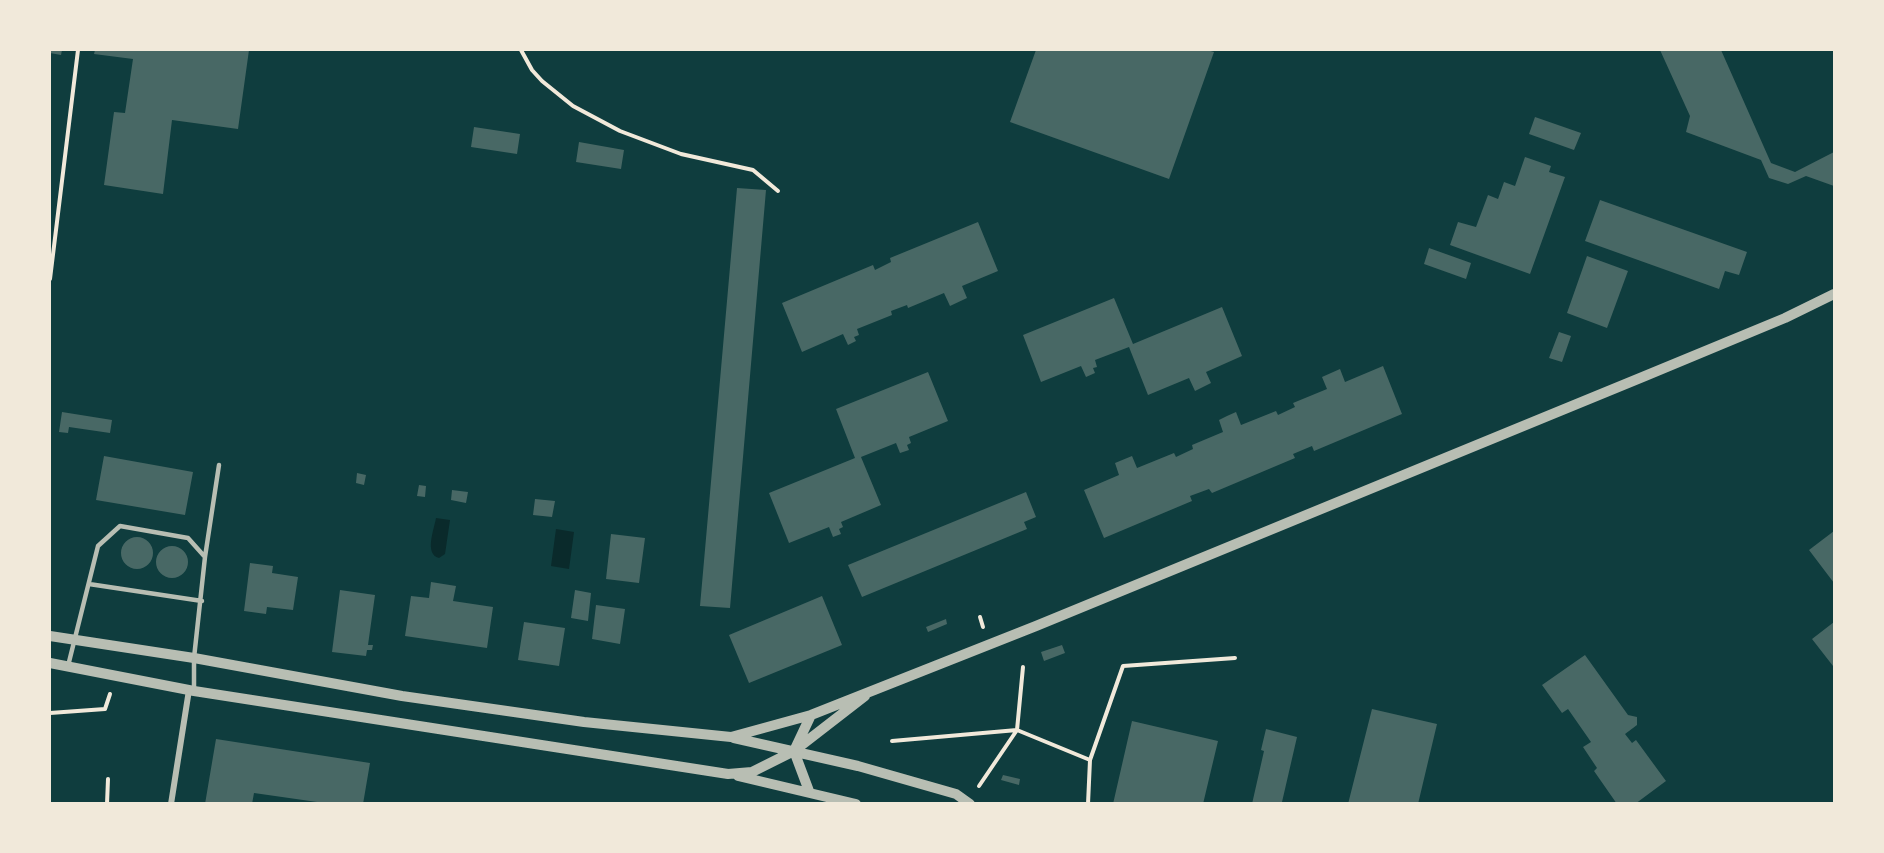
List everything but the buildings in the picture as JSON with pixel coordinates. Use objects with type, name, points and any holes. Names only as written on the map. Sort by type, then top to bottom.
[{"type":"street","points":[[731,737],[811,715],[874,688],[1035,626],[1785,318],[1834,294]]},
{"type":"street","points":[[50,636],[194,658],[402,696],[584,722],[731,737],[794,751],[956,794],[970,804]]},
{"type":"street","points":[[50,663],[191,691],[728,774],[809,791],[856,804]]},
{"type":"street","points":[[728,774],[752,772],[794,751],[874,688]]},
{"type":"street","points":[[171,804],[191,691]]},
{"type":"street","points":[[809,791],[794,751],[811,715]]},
{"type":"lane","points":[[191,691],[205,557],[219,465]]},
{"type":"lane","points":[[68,666],[98,546],[120,526],[188,538],[205,557]]},
{"type":"lane","points":[[89,584],[202,601]]},
{"type":"path","points":[[50,279],[78,50]]},
{"type":"path","points":[[521,50],[532,70],[542,81],[573,106],[620,131],[681,154],[753,170],[778,191]]},
{"type":"path","points":[[1088,804],[1090,760],[1123,666],[1235,658]]},
{"type":"path","points":[[980,783],[1017,730],[1023,667]]},
{"type":"path","points":[[50,713],[105,709],[114,676]]},
{"type":"path","points":[[892,741],[1017,730],[1090,760]]},
{"type":"path","points":[[107,804],[108,779]]},
{"type":"water","points":[[436,518],[450,520],[445,554],[439,558],[434,556],[431,547]]},
{"type":"water","points":[[556,529],[574,532],[569,569],[551,566]]}]
